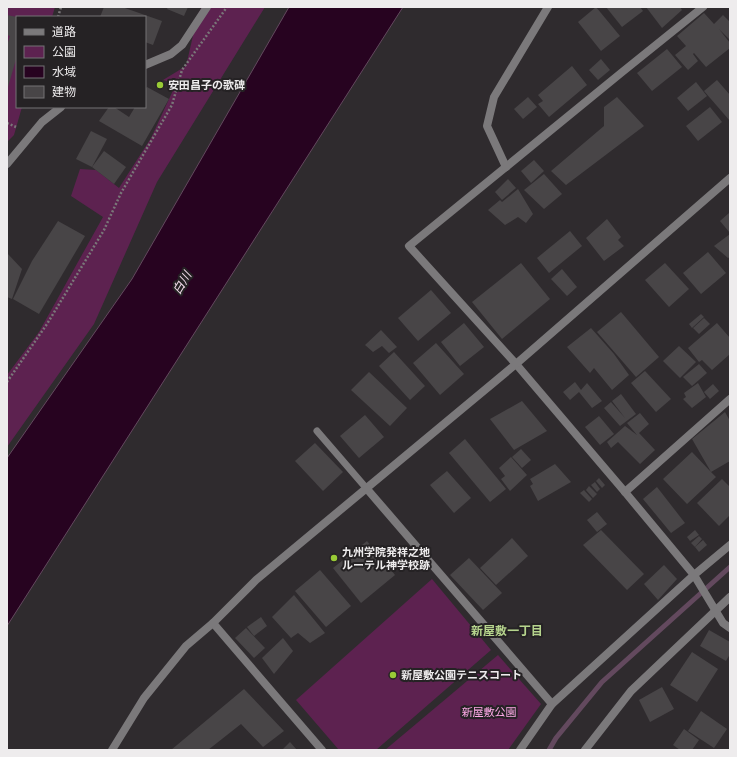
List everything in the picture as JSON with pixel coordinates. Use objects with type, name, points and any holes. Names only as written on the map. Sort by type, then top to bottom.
[{"type":"street","points":[[146,65],[171,54],[182,44],[207,7]]},
{"type":"street","points":[[506,167],[487,126],[494,97],[548,7]]},
{"type":"street","points":[[703,7],[409,246],[516,364],[625,492],[696,578],[723,623],[730,628]]},
{"type":"street","points":[[7,164],[42,122],[59,108]]},
{"type":"street","points":[[112,750],[144,698],[186,646],[213,623],[256,580],[516,364],[730,178]]},
{"type":"street","points":[[625,492],[730,399]]},
{"type":"street","points":[[367,488],[552,704]]},
{"type":"street","points":[[520,750],[552,704],[696,578],[730,545]]},
{"type":"street","points":[[585,750],[631,691],[730,597]]},
{"type":"street","points":[[213,623],[322,750]]},
{"type":"lane","points":[[317,431],[367,488]]},
{"type":"path","points":[[7,382],[47,324],[104,230],[121,193],[172,105],[182,70],[227,7]]},
{"type":"path","points":[[7,123],[16,127]]},
{"type":"green space","points":[[7,7],[55,7],[52,16],[16,16],[16,108],[22,108],[14,135],[7,142]]},
{"type":"green space","points":[[202,7],[265,7],[157,182],[94,324],[7,447],[7,375],[39,332],[103,217],[71,196],[80,169],[96,170],[119,188],[151,138],[176,84],[163,80],[186,66],[198,14]]},
{"type":"green space","name":"新屋敷公園テニスコート","points":[[432,579],[491,650],[376,750],[339,750],[296,700]]},
{"type":"green space","name":"新屋敷公園","points":[[498,655],[541,704],[508,750],[385,750]]},
{"type":"water","name":"白川","points":[[289,7],[403,7],[7,626],[7,458],[132,279]]},
{"type":"building","points":[[104,7],[122,7],[162,21],[153,45],[146,42],[146,16],[100,16]]},
{"type":"building","points":[[168,7],[188,7],[184,16],[167,9]]},
{"type":"building","points":[[596,7],[620,36],[601,51],[578,22]]},
{"type":"building","points":[[606,7],[640,7],[643,11],[622,27]]},
{"type":"building","points":[[646,7],[680,7],[682,10],[662,28]]},
{"type":"building","points":[[704,13],[714,24],[723,15],[730,22],[730,40],[719,29],[730,43],[730,48],[706,67],[694,53],[693,54],[698,61],[688,70],[675,55],[686,46],[677,36]]},
{"type":"building","points":[[7,15],[16,17],[16,59],[8,87],[7,45],[10,36],[7,35]]},
{"type":"building","points":[[667,49],[682,67],[652,91],[637,73]]},
{"type":"building","points":[[601,59],[610,70],[598,80],[589,70]]},
{"type":"building","points":[[572,66],[587,85],[549,117],[538,104],[543,101],[538,95]]},
{"type":"building","points":[[717,80],[730,95],[730,121],[704,91]]},
{"type":"building","points":[[696,82],[707,96],[688,111],[677,98]]},
{"type":"building","points":[[147,87],[169,99],[142,146],[99,121],[108,108],[116,108],[129,117],[134,108],[146,108]]},
{"type":"building","points":[[528,97],[537,107],[523,119],[514,109]]},
{"type":"building","points":[[617,97],[644,126],[566,185],[551,171],[604,126],[604,107]]},
{"type":"building","points":[[710,107],[722,122],[698,141],[686,126]]},
{"type":"building","points":[[91,131],[107,139],[92,167],[76,159]]},
{"type":"building","points":[[104,151],[126,167],[114,184],[92,167]]},
{"type":"building","points":[[534,160],[544,171],[531,183],[521,171]]},
{"type":"building","points":[[544,174],[562,194],[544,209],[524,190]]},
{"type":"building","points":[[508,179],[516,188],[502,200],[495,192]]},
{"type":"building","points":[[518,189],[533,214],[526,223],[518,217],[505,225],[488,210],[500,200],[502,202]]},
{"type":"building","points":[[729,213],[730,214],[730,233],[720,221]]},
{"type":"building","points":[[607,219],[621,237],[618,240],[624,246],[604,261],[586,238]]},
{"type":"building","points":[[58,221],[85,236],[39,314],[13,299],[32,261]]},
{"type":"building","points":[[570,231],[582,246],[549,273],[537,258]]},
{"type":"building","points":[[730,234],[730,257],[728,258],[714,246]]},
{"type":"building","points":[[708,252],[726,273],[701,294],[683,273]]},
{"type":"building","points":[[7,253],[22,269],[12,299],[7,297]]},
{"type":"building","points":[[521,263],[550,299],[502,339],[472,302]]},
{"type":"building","points":[[665,263],[689,289],[669,307],[645,280]]},
{"type":"building","points":[[562,269],[577,287],[567,296],[551,279]]},
{"type":"building","points":[[431,290],[451,313],[418,341],[398,318]]},
{"type":"building","points":[[621,312],[659,357],[636,377],[597,332]]},
{"type":"building","points":[[701,314],[704,317],[692,328],[689,324]]},
{"type":"building","points":[[704,318],[710,324],[699,334],[693,328]]},
{"type":"building","points":[[464,323],[484,347],[460,366],[441,342]]},
{"type":"building","points":[[717,323],[730,338],[730,354],[712,370],[702,360],[699,362],[688,348]]},
{"type":"building","points":[[591,328],[614,354],[629,375],[612,390],[594,368],[590,373],[567,347]]},
{"type":"building","points":[[381,330],[397,347],[389,353],[382,346],[373,352],[365,345]]},
{"type":"building","points":[[436,343],[464,374],[440,395],[413,363]]},
{"type":"building","points":[[679,346],[696,362],[680,378],[663,361]]},
{"type":"building","points":[[394,352],[425,386],[410,400],[379,366]]},
{"type":"building","points":[[699,364],[707,373],[692,386],[683,377]]},
{"type":"building","points":[[645,371],[671,399],[656,412],[631,383]]},
{"type":"building","points":[[369,372],[407,408],[390,426],[351,390]]},
{"type":"building","points":[[575,382],[581,390],[587,383],[602,401],[592,408],[579,392],[570,400],[563,392]]},
{"type":"building","points":[[698,383],[706,397],[692,408],[683,399],[686,397],[684,393]]},
{"type":"building","points":[[713,384],[719,391],[710,399],[704,392]]},
{"type":"building","points":[[621,394],[636,414],[620,426],[604,408],[611,402],[625,418],[612,401]]},
{"type":"building","points":[[522,401],[547,431],[514,450],[490,419]]},
{"type":"building","points":[[725,412],[730,421],[730,461],[711,472],[692,439]]},
{"type":"building","points":[[640,413],[649,424],[639,433],[655,450],[640,464],[618,442],[611,448],[607,442],[625,426],[637,435],[627,423]]},
{"type":"building","points":[[365,415],[384,437],[359,458],[340,436]]},
{"type":"building","points":[[599,416],[614,434],[600,445],[585,427]]},
{"type":"building","points":[[465,439],[506,489],[490,502],[449,453]]},
{"type":"building","points":[[315,443],[343,472],[323,491],[295,461]]},
{"type":"building","points":[[521,449],[531,460],[522,468],[512,457]]},
{"type":"building","points":[[692,452],[716,477],[687,504],[663,479]]},
{"type":"building","points":[[511,457],[527,475],[510,491],[501,479],[505,476],[499,468]]},
{"type":"building","points":[[555,464],[571,482],[538,501],[530,486],[533,484],[530,479]]},
{"type":"building","points":[[447,471],[471,498],[454,513],[430,485]]},
{"type":"building","points":[[599,478],[605,485],[602,488],[596,481]]},
{"type":"building","points":[[722,479],[730,487],[730,515],[719,526],[697,503]]},
{"type":"building","points":[[595,482],[600,489],[597,492],[591,485]]},
{"type":"building","points":[[589,486],[597,494],[593,498],[586,490]]},
{"type":"building","points":[[657,487],[685,523],[671,533],[643,499]]},
{"type":"building","points":[[584,490],[592,499],[589,502],[580,493]]},
{"type":"building","points":[[597,512],[607,524],[597,532],[587,520]]},
{"type":"building","points":[[601,530],[644,574],[627,590],[583,545]]},
{"type":"building","points":[[695,530],[699,535],[690,541],[687,537]]},
{"type":"building","points":[[699,536],[702,539],[695,547],[691,543]]},
{"type":"building","points":[[512,538],[528,556],[496,585],[480,568]]},
{"type":"building","points":[[703,540],[707,545],[699,552],[695,547]]},
{"type":"building","points":[[367,541],[395,575],[361,603],[333,568]]},
{"type":"building","points":[[469,558],[502,593],[483,610],[450,575]]},
{"type":"building","points":[[664,565],[677,579],[658,600],[644,584]]},
{"type":"building","points":[[320,570],[351,606],[326,627],[295,591]]},
{"type":"building","points":[[294,595],[325,633],[310,643],[298,633],[291,638],[272,617]]},
{"type":"building","points":[[261,617],[267,626],[254,636],[247,627]]},
{"type":"building","points":[[246,628],[265,648],[254,658],[235,638]]},
{"type":"building","points":[[709,630],[730,642],[730,654],[726,661],[700,646]]},
{"type":"building","points":[[283,638],[293,651],[274,674],[262,658]]},
{"type":"building","points":[[692,652],[718,669],[697,702],[670,685]]},
{"type":"building","points":[[662,687],[674,709],[650,722],[639,700]]},
{"type":"building","points":[[244,689],[284,731],[263,747],[241,724],[208,750],[171,750]]},
{"type":"building","points":[[701,711],[727,729],[714,748],[688,731]]},
{"type":"building","points":[[684,729],[699,740],[692,750],[680,750],[673,745]]},
{"type":"building","points":[[290,742],[297,750],[282,750]]},
{"type":"waterway","points":[[549,750],[556,738],[602,682],[730,567]]},
{"type":"place","name":"安田昌子の歌碑","points":[[160,85]]},
{"type":"place","name":"九州学院発祥之地 ルーテル神学校跡","points":[[334,558]]},
{"type":"place","name":"新屋敷公園テニスコート","points":[[393,675]]},
{"type":"district","name":"新屋敷一丁目","points":[[507,631]]}]
